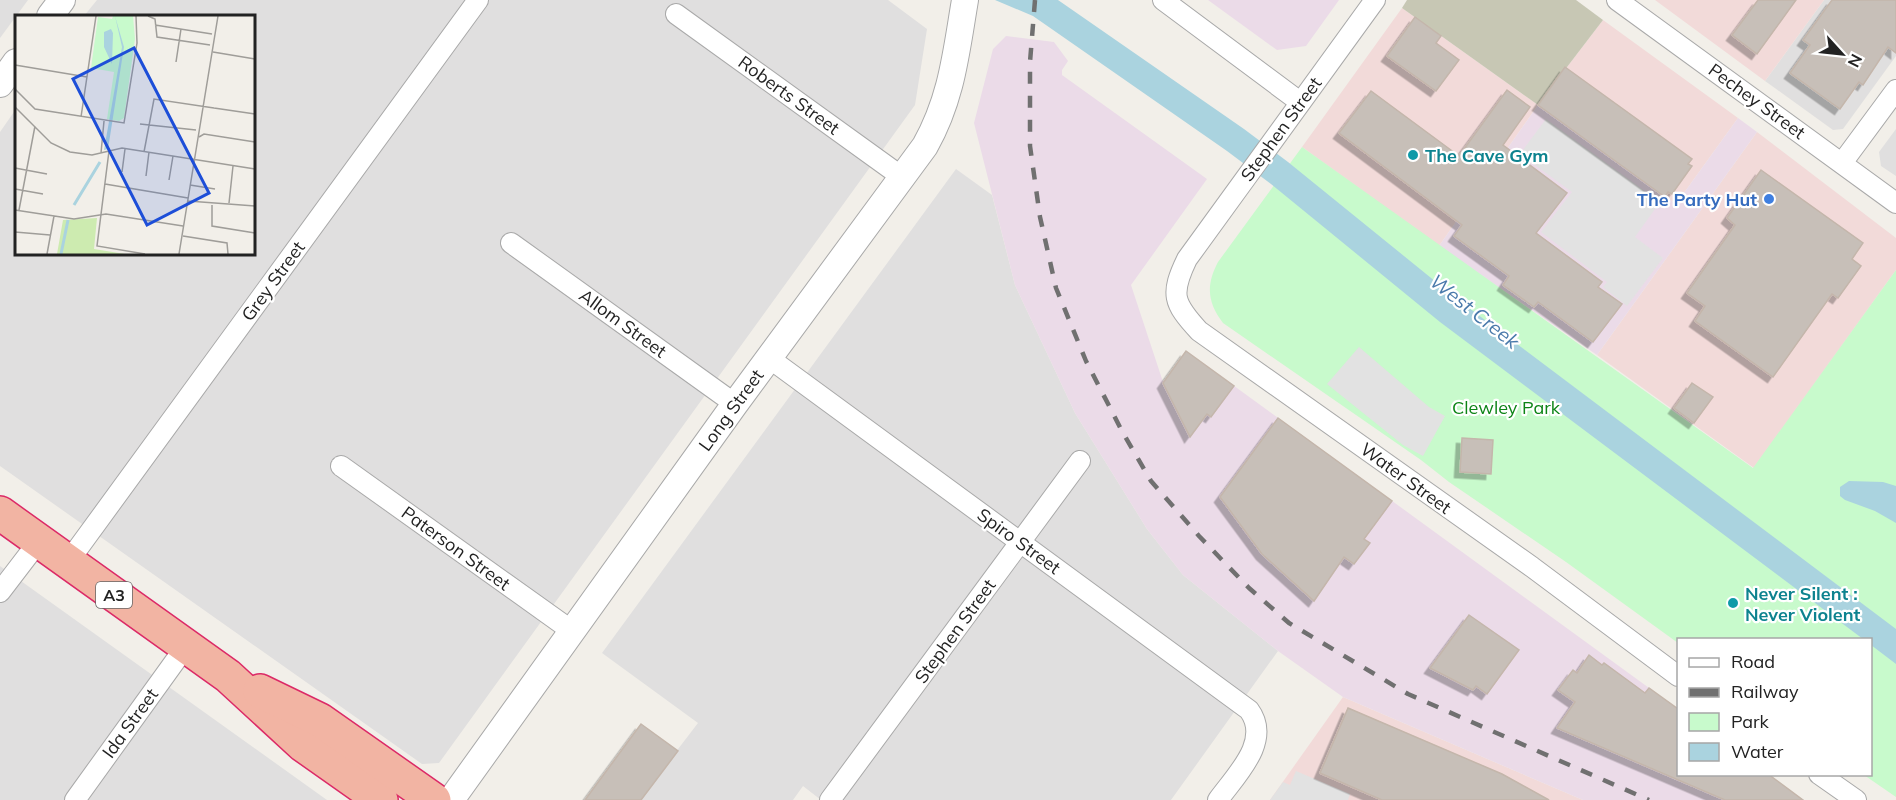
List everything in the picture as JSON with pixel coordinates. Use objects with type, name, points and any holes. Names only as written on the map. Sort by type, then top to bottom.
[{"type":"highway","name":"A3","points":[[0,513],[228,676],[303,745],[381,800]]},
{"type":"highway","name":"A3","points":[[228,676],[320,720],[434,800]]},
{"type":"street","points":[[51,15],[62,0]]},
{"type":"street","name":"Grey Street","points":[[68,562],[478,0]]},
{"type":"street","name":"Long Street","points":[[451,800],[735,404],[925,146],[938,123],[951,82],[965,0]]},
{"type":"street","points":[[1163,0],[1300,102]]},
{"type":"street","name":"Stephen Street","points":[[1187,259],[1376,0]]},
{"type":"street","name":"Pechey Street","points":[[1617,0],[1896,203]]},
{"type":"street","name":"Roberts Street","points":[[676,14],[902,177]]},
{"type":"street","points":[[0,84],[15,63]]},
{"type":"street","points":[[1842,163],[1896,90]]},
{"type":"street","name":"Allom Street","points":[[511,243],[735,404]]},
{"type":"street","name":"Water Street","points":[[1187,259],[1178,277],[1175,298],[1185,316],[1199,331],[1532,567],[1677,674]]},
{"type":"street","name":"Spiro Street","points":[[770,358],[1244,705],[1254,716],[1258,731],[1254,747],[1218,800]]},
{"type":"street","name":"Stephen Street","points":[[830,800],[1080,461]]},
{"type":"street","name":"Paterson Street","points":[[341,466],[572,631]]},
{"type":"street","points":[[0,592],[39,541]]},
{"type":"street","name":"Ida Street","points":[[75,800],[186,646]]},
{"type":"street","points":[[1822,776],[1856,800]]},
{"type":"shaded area","points":[[0,0],[28,0],[15,15],[0,38]]},
{"type":"shaded area","points":[[97,0],[888,0],[927,29],[915,105],[439,763],[422,764],[0,466],[0,132],[15,110],[15,255],[255,255],[255,15],[85,15]]},
{"type":"shaded area","points":[[1208,0],[1339,0],[1306,46],[1277,50]]},
{"type":"shaded area","points":[[1407,0],[1576,0],[1603,20],[1538,105],[1402,8]]},
{"type":"shaded area","points":[[1655,0],[1824,0],[1765,81]]},
{"type":"shaded area","points":[[1824,0],[1896,0],[1896,56],[1843,129],[1833,130],[1765,81]]},
{"type":"shaded area","points":[[1402,8],[1538,105],[1439,246],[1302,147]]},
{"type":"shaded area","points":[[1603,20],[1738,118],[1676,204],[1538,105]]},
{"type":"shaded area","points":[[1006,36],[1054,42],[1068,61],[1062,70],[1062,75],[1207,179],[1131,285],[1163,382],[1186,351],[1677,708],[1677,776],[1688,776],[1803,800],[1583,800],[1343,697],[1278,651],[1183,575],[1147,529],[1075,413],[1015,285],[974,123],[993,49]]},
{"type":"shaded area","points":[[1538,105],[1676,204],[1738,118],[1757,132],[1597,355],[1439,246]]},
{"type":"shaded area","points":[[1546,119],[1660,202],[1635,237],[1663,258],[1627,306],[1603,287],[1607,282],[1541,232],[1572,192],[1520,154]]},
{"type":"shaded area","points":[[1896,129],[1896,176],[1881,166],[1879,152]]},
{"type":"shaded area","points":[[1757,132],[1896,238],[1896,270],[1754,468],[1597,355]]},
{"type":"shaded area","points":[[956,169],[992,195],[1015,285],[1075,413],[1147,529],[1183,575],[1278,651],[1171,800],[821,800],[803,786],[793,800],[639,800],[698,723],[602,653]]},
{"type":"shaded area","points":[[1359,347],[1429,407],[1445,416],[1423,456],[1403,445],[1327,384]]},
{"type":"shaded area","points":[[0,566],[327,800],[0,800]]},
{"type":"shaded area","points":[[1343,697],[1583,800],[1270,800]]},
{"type":"shaded area","points":[[1296,771],[1350,794],[1348,800],[1270,800],[1283,782],[1290,785]]},
{"type":"green space","name":"Clewley Park","points":[[1302,147],[1753,468],[1896,270],[1896,797],[1865,776],[1872,776],[1872,638],[1677,638],[1677,642],[1421,460],[1223,323],[1214,308],[1210,293],[1211,278],[1218,262]]},
{"type":"water","points":[[995,0],[1058,0],[1244,129],[1457,299],[1896,629],[1896,664],[1872,646],[1872,638],[1862,638],[1440,322],[1271,184],[1033,16]]},
{"type":"water","points":[[1849,481],[1883,482],[1896,486],[1896,523],[1840,496],[1840,487]]},
{"type":"building","points":[[1758,0],[1796,0],[1757,54],[1732,35]]},
{"type":"building","points":[[1832,0],[1896,0],[1896,53],[1888,47],[1863,85],[1859,82],[1840,109],[1790,73],[1810,45],[1803,40]]},
{"type":"building","points":[[1415,17],[1441,36],[1436,43],[1459,60],[1436,91],[1387,56]]},
{"type":"building","points":[[1565,67],[1692,159],[1688,164],[1692,166],[1672,194],[1668,192],[1665,197],[1538,105]]},
{"type":"building","points":[[1507,90],[1530,107],[1503,145],[1567,193],[1536,233],[1602,282],[1598,287],[1622,304],[1593,342],[1538,302],[1534,307],[1503,285],[1509,276],[1454,236],[1462,225],[1339,133],[1371,91],[1459,156]]},
{"type":"building","points":[[1761,170],[1863,243],[1852,259],[1861,266],[1838,298],[1832,294],[1773,377],[1695,321],[1705,306],[1687,293],[1735,225],[1727,218]]},
{"type":"building","points":[[1186,351],[1234,386],[1211,417],[1207,414],[1190,437],[1163,383]]},
{"type":"building","points":[[1692,383],[1713,397],[1694,423],[1674,408]]},
{"type":"building","points":[[1278,418],[1392,501],[1364,539],[1370,543],[1354,564],[1344,557],[1314,601],[1262,554],[1220,497]]},
{"type":"building","points":[[1462,438],[1493,440],[1491,474],[1460,472]]},
{"type":"building","points":[[1469,615],[1519,650],[1487,694],[1476,686],[1473,690],[1430,668]]},
{"type":"building","points":[[1589,655],[1602,665],[1604,663],[1645,693],[1649,688],[1677,708],[1677,776],[1771,776],[1803,800],[1725,800],[1557,728],[1575,702],[1558,690],[1573,670],[1577,673]]},
{"type":"building","points":[[1348,708],[1502,774],[1549,800],[1382,800],[1320,773]]},
{"type":"building","points":[[641,724],[678,751],[641,800],[585,800]]},
{"type":"railway","points":[[1035,0],[1030,62],[1030,146],[1040,217],[1056,288],[1086,361],[1151,481],[1249,588],[1289,623],[1408,694],[1649,800]]},
{"type":"place","name":"The Cave Gym","points":[[1413,155]]},
{"type":"place","name":"The Party Hut","points":[[1769,199]]},
{"type":"place","name":"Never Silent : Never Violent","points":[[1733,603]]},
{"type":"water label","name":"West Creek","points":[[1475,311]]}]
